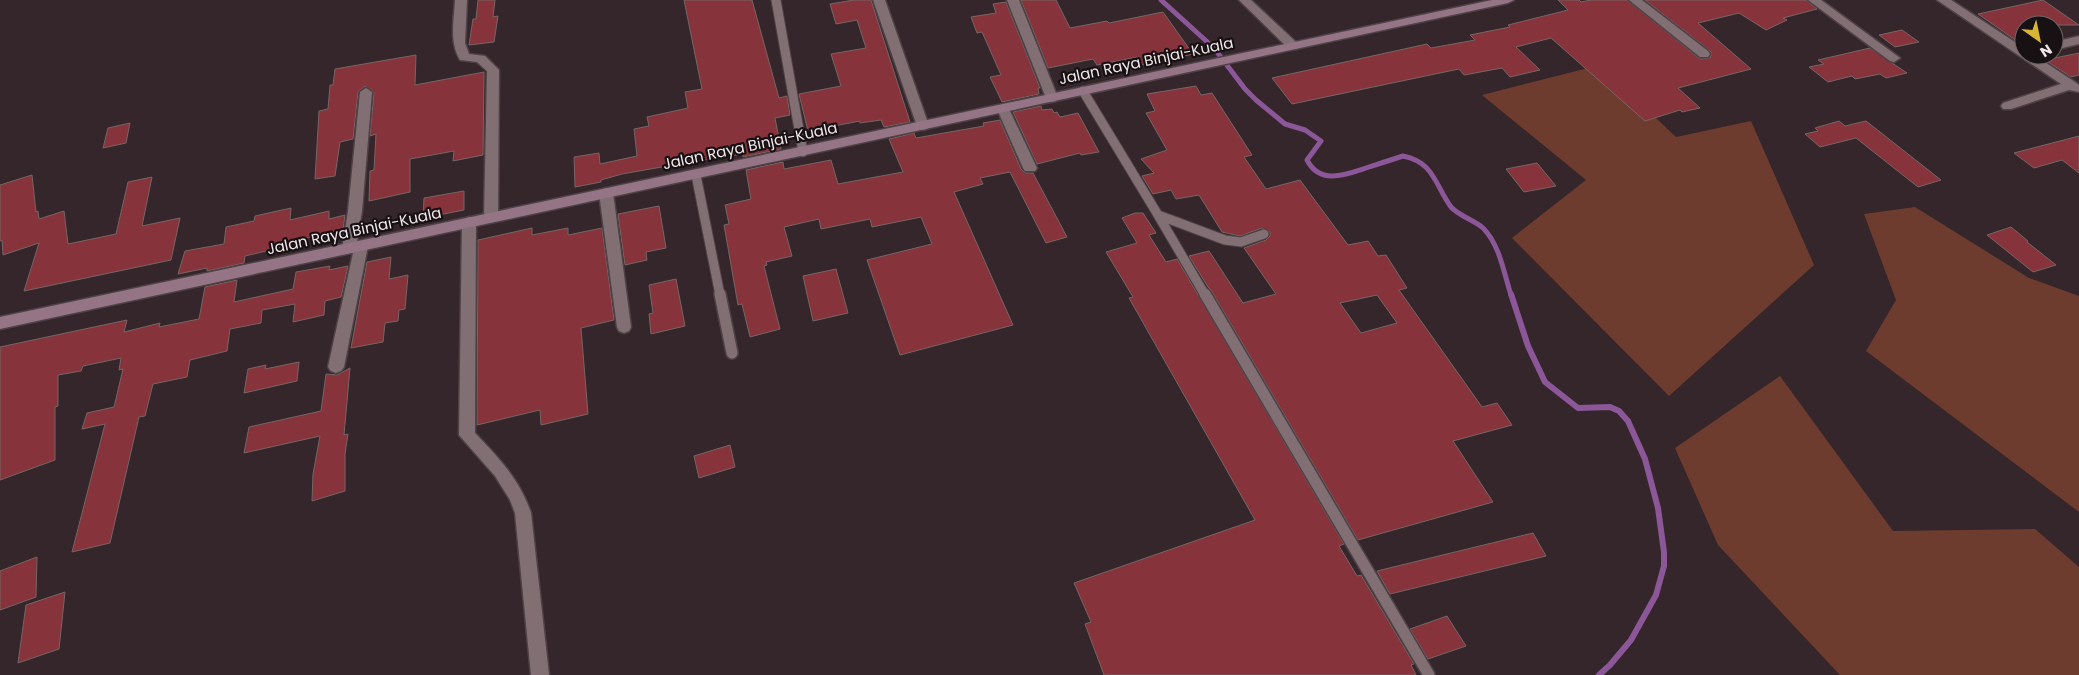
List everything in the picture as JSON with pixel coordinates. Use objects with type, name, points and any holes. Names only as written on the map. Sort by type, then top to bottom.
[{"type":"main road","name":"Jalan Raya Binjai-Kuala","points":[[0,323],[1508,0]]},
{"type":"street","points":[[461,0],[460,49],[464,57],[481,59],[493,70],[491,218]]},
{"type":"street","points":[[879,0],[923,126]]},
{"type":"street","points":[[1013,0],[1052,98]]},
{"type":"street","points":[[1245,0],[1293,46]]},
{"type":"street","points":[[1635,0],[1704,54]]},
{"type":"street","points":[[1814,0],[1894,58]]},
{"type":"street","points":[[1943,0],[2014,47]]},
{"type":"street","points":[[2064,44],[2079,40]]},
{"type":"street","points":[[2040,65],[2075,88]]},
{"type":"street","points":[[2007,106],[2075,88]]},
{"type":"street","points":[[336,367],[355,248],[355,211],[366,92]]},
{"type":"street","points":[[1003,108],[1030,168]]},
{"type":"street","points":[[606,193],[624,327]]},
{"type":"street","points":[[469,222],[467,435],[501,471],[518,498],[523,513],[540,675]]},
{"type":"lane","points":[[776,0],[803,152]]},
{"type":"lane","points":[[1083,91],[1158,214],[1429,675]]},
{"type":"lane","points":[[696,175],[732,353]]},
{"type":"lane","points":[[1158,214],[1225,240],[1241,242],[1264,234]]},
{"type":"shaded area","points":[[1600,65],[1676,137],[1751,121],[1814,265],[1669,396],[1512,238],[1586,180],[1482,95]]},
{"type":"shaded area","points":[[1915,207],[2029,278],[2079,296],[2079,512],[1866,351],[1896,300],[1864,214]]},
{"type":"shaded area","points":[[1780,376],[1893,531],[2035,529],[2079,567],[2079,675],[1840,675],[1718,545],[1675,448]]},
{"type":"building","points":[[478,0],[495,0],[493,17],[498,16],[494,42],[469,45],[473,19],[476,19]]},
{"type":"building","points":[[684,0],[752,0],[779,98],[787,96],[790,115],[775,118],[781,149],[743,157],[743,154],[622,174],[601,180],[601,182],[575,187],[574,157],[599,153],[600,164],[637,156],[634,129],[649,126],[647,117],[688,108],[685,92],[702,89]]},
{"type":"building","points":[[854,0],[871,0],[910,122],[884,127],[881,120],[860,123],[860,121],[808,131],[799,94],[841,86],[831,54],[866,48],[857,20],[836,24],[830,4]]},
{"type":"building","points":[[1021,0],[1056,0],[1070,28],[1107,21],[1109,23],[1163,12],[1193,54],[1143,65],[1137,57],[1097,65],[1093,59],[1048,68]]},
{"type":"building","points":[[1558,0],[1579,0],[1581,2],[1591,0],[1627,0],[1700,59],[1710,58],[1712,53],[1645,0],[1806,0],[1817,9],[1783,18],[1787,20],[1766,30],[1739,13],[1698,23],[1751,69],[1678,88],[1700,108],[1682,112],[1680,110],[1645,121],[1551,38],[1516,47],[1540,70],[1510,77],[1502,68],[1464,75],[1459,69],[1292,104],[1272,78],[1427,44],[1431,48],[1475,40],[1470,35],[1510,27],[1508,25],[1568,10]]},
{"type":"building","points":[[2043,0],[2079,25],[2064,25],[2064,15],[2014,15],[2014,39],[1978,14]]},
{"type":"building","points":[[1006,2],[1040,88],[1038,88],[1039,94],[1002,102],[990,77],[1001,75],[982,32],[977,33],[971,17],[996,13],[993,4]]},
{"type":"building","points":[[1902,30],[1919,42],[1895,47],[1879,35]]},
{"type":"building","points":[[1870,48],[1907,73],[1886,78],[1880,74],[1855,79],[1852,76],[1828,82],[1809,67],[1824,64],[1818,60]]},
{"type":"building","points":[[2079,53],[2079,75],[2071,77],[2053,65],[2064,65],[2064,56]]},
{"type":"building","points":[[416,55],[415,85],[484,72],[483,155],[453,161],[454,151],[410,159],[410,192],[369,201],[370,171],[374,170],[376,134],[370,136],[374,92],[365,86],[358,92],[353,139],[340,142],[335,176],[315,179],[319,111],[328,109],[330,85],[333,85],[335,69]]},
{"type":"building","points":[[1196,86],[1201,95],[1212,93],[1252,155],[1244,157],[1266,189],[1300,180],[1348,245],[1368,241],[1378,256],[1386,255],[1407,288],[1399,290],[1482,407],[1497,403],[1512,425],[1453,441],[1493,502],[1358,540],[1211,290],[1189,256],[1209,251],[1243,303],[1276,294],[1244,248],[1266,240],[1270,236],[1270,232],[1262,228],[1240,236],[1222,232],[1199,195],[1176,199],[1171,190],[1153,194],[1142,176],[1154,173],[1141,159],[1167,150],[1146,113],[1155,111],[1147,94]],"holes":[[[1377,295],[1397,323],[1361,333],[1340,303]]]},
{"type":"building","points":[[1041,106],[1042,110],[1052,109],[1060,117],[1078,113],[1099,152],[1081,155],[1080,153],[1037,164],[1013,112]]},
{"type":"building","points":[[1000,120],[1021,169],[1025,173],[1033,173],[1067,237],[1046,243],[1010,172],[980,178],[983,184],[954,192],[1013,325],[900,355],[867,260],[932,244],[921,217],[872,227],[870,219],[821,229],[819,219],[784,227],[792,256],[766,262],[767,265],[764,266],[780,329],[750,337],[742,304],[738,305],[724,225],[729,224],[725,205],[751,199],[746,170],[783,162],[784,169],[831,160],[838,184],[903,172],[889,139],[914,133],[916,138],[984,126],[983,123]]},
{"type":"building","points":[[1839,121],[1845,126],[1866,121],[1941,180],[1918,187],[1856,138],[1820,147],[1805,134],[1818,131],[1815,128]]},
{"type":"building","points":[[130,123],[126,143],[103,148],[108,128]]},
{"type":"building","points":[[2079,136],[2079,173],[2062,160],[2034,168],[2014,153]]},
{"type":"building","points":[[1537,163],[1556,186],[1524,192],[1506,169]]},
{"type":"building","points":[[32,175],[36,212],[38,211],[39,219],[64,211],[68,244],[116,234],[128,182],[152,177],[142,226],[180,218],[171,260],[24,291],[39,243],[3,255],[2,240],[0,241],[0,185]]},
{"type":"building","points":[[464,191],[464,210],[423,218],[424,198]]},
{"type":"building","points":[[659,206],[666,248],[646,252],[647,260],[625,265],[618,214]]},
{"type":"building","points":[[291,208],[290,220],[329,211],[329,219],[345,215],[342,237],[323,242],[323,234],[288,243],[288,246],[245,256],[244,263],[207,271],[207,268],[178,274],[185,251],[224,244],[226,227],[254,221],[255,216]]},
{"type":"building","points":[[1135,213],[1143,213],[1156,233],[1149,235],[1166,262],[1177,259],[1344,544],[1339,546],[1357,576],[1361,575],[1414,664],[1411,665],[1416,675],[1104,675],[1085,624],[1091,622],[1074,583],[1255,520],[1129,298],[1133,297],[1106,252],[1137,243],[1122,218]]},
{"type":"building","points":[[2011,227],[2056,265],[2033,272],[1987,235]]},
{"type":"building","points":[[532,228],[532,235],[568,228],[568,235],[602,228],[614,320],[581,328],[588,414],[541,425],[540,410],[477,425],[478,240]]},
{"type":"building","points":[[391,257],[389,279],[408,275],[405,309],[399,310],[398,321],[385,323],[383,342],[351,348],[367,262]]},
{"type":"building","points":[[330,266],[329,270],[348,266],[341,297],[325,301],[324,315],[293,322],[295,304],[262,310],[261,323],[230,329],[227,351],[190,360],[187,377],[153,384],[145,416],[139,417],[110,543],[72,552],[105,424],[82,429],[87,413],[114,407],[123,369],[119,370],[121,358],[83,366],[81,371],[58,375],[58,406],[55,407],[55,460],[0,480],[0,347],[127,320],[124,332],[160,323],[159,327],[199,319],[205,287],[237,280],[234,302],[293,289],[296,272]]},
{"type":"building","points":[[836,269],[848,313],[813,321],[803,276]]},
{"type":"building","points":[[676,279],[685,326],[651,334],[649,314],[653,313],[649,285]]},
{"type":"building","points":[[299,362],[297,381],[244,393],[248,369],[266,365],[265,369]]},
{"type":"building","points":[[350,368],[344,435],[348,434],[345,454],[345,491],[312,501],[313,474],[320,436],[244,453],[249,427],[321,411],[326,374],[337,375]]},
{"type":"building","points":[[730,445],[735,467],[699,478],[694,456]]},
{"type":"building","points":[[1533,533],[1546,556],[1390,594],[1377,571]]},
{"type":"building","points":[[37,557],[36,597],[0,610],[0,571]]},
{"type":"building","points":[[65,592],[59,649],[18,663],[26,605]]},
{"type":"building","points":[[1447,616],[1466,646],[1428,659],[1410,629]]},
{"type":"waterway","points":[[1161,0],[1214,48],[1245,89],[1256,100],[1285,124],[1305,130],[1321,141],[1307,160],[1312,168],[1319,173],[1334,176],[1342,175],[1403,156],[1421,163],[1433,175],[1451,207],[1479,225],[1489,235],[1504,269],[1511,295]]},
{"type":"waterway","points":[[1511,294],[1528,346],[1545,382],[1578,408],[1610,407],[1619,411],[1628,421],[1645,459],[1658,508],[1664,566],[1656,595],[1631,640],[1599,675]]}]
